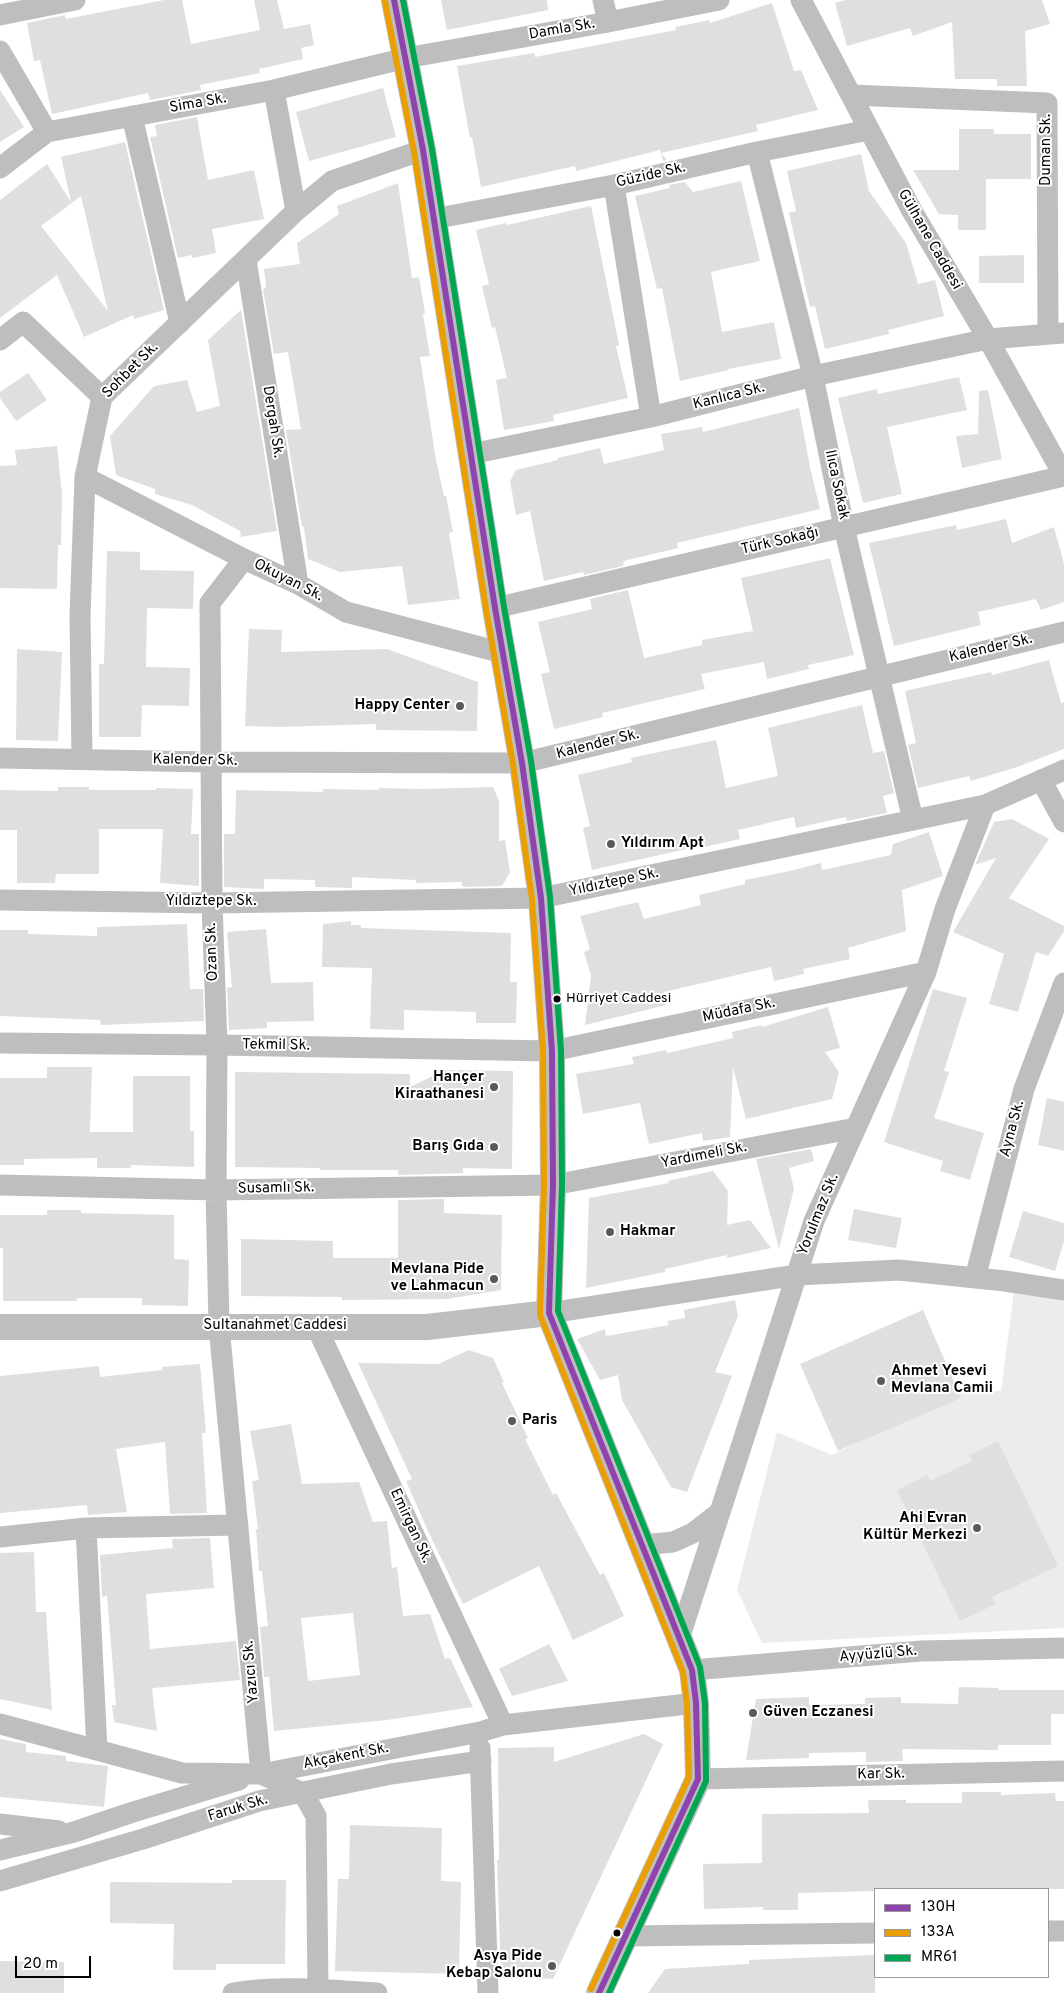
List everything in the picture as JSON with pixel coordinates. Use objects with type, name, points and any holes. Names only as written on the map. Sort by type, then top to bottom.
[{"type":"street","points":[[0,15],[75,0]]},
{"type":"street","points":[[394,0],[423,150],[495,608],[522,763],[541,898],[552,1051],[553,1185],[549,1312],[680,1636],[692,1670],[696,1703],[698,1779],[599,1993]]},
{"type":"street","points":[[603,0],[608,22]]},
{"type":"street","name":"Damla Sk.","points":[[406,58],[719,0]]},
{"type":"street","name":"Gülhane Caddesi","points":[[801,0],[925,235],[988,339],[1064,476]]},
{"type":"street","points":[[0,51],[47,132]]},
{"type":"street","name":"Sima Sk.","points":[[0,168],[47,132],[274,90],[406,58]]},
{"type":"street","points":[[274,90],[296,211]]},
{"type":"street","name":"Duman Sk.","points":[[850,96],[1047,103],[1056,333]]},
{"type":"street","points":[[132,116],[180,323]]},
{"type":"street","name":"Güzide Sk.","points":[[433,219],[614,184],[757,152],[869,130]]},
{"type":"street","name":"Sohbet Sk.","points":[[82,758],[80,616],[85,477],[102,397],[296,211],[332,181],[423,150]]},
{"type":"street","name":"llıca Sokak","points":[[757,152],[813,376],[844,527],[880,675],[912,820]]},
{"type":"street","points":[[614,184],[651,417]]},
{"type":"street","name":"Dergah Sk.","points":[[246,260],[298,584]]},
{"type":"street","points":[[0,340],[23,322],[102,397]]},
{"type":"street","name":"Kanlıca Sk.","points":[[471,454],[651,417],[813,376],[988,339],[1056,333]]},
{"type":"street","name":"Türk Sokağı","points":[[495,608],[1064,476]]},
{"type":"street","name":"Okuyan Sk.","points":[[85,477],[244,559],[298,584],[346,612],[503,653]]},
{"type":"street","name":"Ozan Sk.","points":[[219,1326],[216,1190],[217,1045],[210,762],[210,604],[244,559]]},
{"type":"street","name":"Kalender Sk.","points":[[0,758],[82,758],[210,762],[522,763],[1064,632]]},
{"type":"street","name":"Yıldıztepe Sk.","points":[[0,900],[212,903],[541,898],[985,804],[1064,770]]},
{"type":"street","points":[[1041,780],[1064,822]]},
{"type":"street","name":"Yorulmaz Sk.","points":[[680,1636],[814,1221],[926,972],[945,909],[985,804]]},
{"type":"street","name":"Müdafa Sk.","points":[[552,1051],[926,972]]},
{"type":"street","name":"Ayna Sk.","points":[[974,1278],[1024,1090],[1064,984]]},
{"type":"street","name":"Tekmil Sk.","points":[[0,1043],[552,1051]]},
{"type":"street","name":"Yardımeli Sk.","points":[[553,1185],[856,1128]]},
{"type":"street","name":"Susamlı Sk.","points":[[0,1185],[216,1190],[553,1185]]},
{"type":"street","points":[[549,1312],[796,1275],[899,1270],[1064,1290]]},
{"type":"street","name":"Sultanahmet Caddesi","points":[[1,1328],[427,1327],[549,1312]]},
{"type":"street","name":"Yazıcı Sk.","points":[[219,1326],[261,1774]]},
{"type":"street","name":"Emirgan Sk.","points":[[316,1326],[503,1725]]},
{"type":"street","points":[[643,1545],[674,1542],[693,1533],[720,1512]]},
{"type":"street","points":[[0,1537],[86,1528],[238,1526]]},
{"type":"street","points":[[86,1528],[97,1750]]},
{"type":"street","name":"Ayyüzlü Sk.","points":[[692,1670],[920,1652],[1064,1648]]},
{"type":"street","name":"Akçakent Sk.","points":[[0,1724],[182,1773],[261,1774],[480,1732],[503,1725],[696,1703]]},
{"type":"street","points":[[480,1732],[488,1993]]},
{"type":"street","name":"Faruk Sk.","points":[[0,1881],[143,1839],[259,1801],[391,1774],[481,1761]]},
{"type":"street","name":"Kar Sk.","points":[[698,1779],[1064,1771]]},
{"type":"street","points":[[0,1850],[74,1832],[130,1813],[261,1774],[303,1793],[316,1816],[318,1989]]},
{"type":"street","points":[[0,1824],[74,1832]]},
{"type":"street","points":[[1049,1931],[1064,1931]]},
{"type":"street","points":[[626,1936],[874,1933]]},
{"type":"street","points":[[233,1993],[256,1989],[318,1989],[376,1993]]},
{"type":"shaded area","points":[[1014,1291],[1064,1299],[1064,1628],[762,1643],[737,1590],[777,1432],[832,1455],[967,1390],[1001,1391]]},
{"type":"building","points":[[164,0],[182,0],[191,44],[260,30],[254,0],[277,0],[284,29],[310,24],[314,45],[301,48],[303,59],[259,69],[260,73],[200,85],[201,90],[150,100],[148,93],[52,114],[40,60],[34,61],[27,23],[65,15],[66,19]]},
{"type":"building","points":[[441,0],[547,0],[548,10],[447,30]]},
{"type":"building","points":[[845,0],[1042,0],[1050,24],[1025,31],[1027,86],[997,86],[997,79],[955,79],[952,22],[913,36],[910,28],[847,46],[835,3]]},
{"type":"building","points":[[772,3],[794,71],[801,70],[818,110],[756,125],[758,131],[661,153],[667,160],[663,161],[660,150],[576,171],[575,166],[481,187],[457,66],[534,53],[535,57],[676,30],[675,27],[709,20],[710,23]]},
{"type":"building","points":[[383,88],[396,137],[309,161],[296,112]]},
{"type":"building","points":[[0,90],[24,127],[0,142]]},
{"type":"building","points":[[197,117],[208,180],[254,170],[264,219],[212,229],[216,253],[192,258],[192,255],[178,258],[150,137],[157,136],[155,125]]},
{"type":"building","points":[[959,129],[994,129],[994,134],[1031,134],[1031,179],[986,179],[986,230],[958,230],[958,215],[939,214],[913,170],[959,170]]},
{"type":"building","points":[[125,142],[164,310],[134,319],[133,315],[84,337],[57,275],[0,318],[0,200],[47,164],[71,202],[61,157]],"holes":[[[81,196],[108,311],[41,226]]]},
{"type":"building","points":[[861,154],[869,191],[906,243],[918,284],[935,280],[944,316],[888,330],[889,334],[825,349],[815,306],[810,307],[789,213],[796,211],[787,171]]},
{"type":"building","points":[[741,181],[760,261],[711,272],[722,332],[774,322],[781,359],[728,369],[680,381],[662,288],[657,289],[635,196],[670,188],[669,185],[685,182],[693,192]]},
{"type":"building","points":[[398,183],[412,278],[419,277],[425,313],[423,314],[430,356],[420,357],[436,460],[453,532],[449,533],[460,599],[408,605],[402,566],[340,572],[308,559],[286,430],[301,429],[288,352],[274,354],[263,290],[266,287],[264,269],[300,264],[297,243],[339,214],[337,206]]},
{"type":"building","points":[[591,206],[619,345],[616,346],[628,398],[553,415],[554,421],[504,430],[496,380],[507,378],[495,327],[492,328],[482,286],[489,284],[476,230]]},
{"type":"building","points":[[1024,255],[1024,283],[979,283],[979,256]]},
{"type":"building","points":[[241,310],[277,531],[241,537],[240,531],[192,505],[155,494],[155,489],[116,475],[110,436],[154,386],[187,380],[197,412],[220,406],[208,340]]},
{"type":"building","points":[[28,373],[47,400],[16,421],[0,398],[0,392]]},
{"type":"building","points":[[959,377],[967,410],[887,427],[902,494],[863,503],[838,398],[877,389],[878,394]]},
{"type":"building","points":[[988,390],[1002,459],[962,468],[956,436],[978,434],[979,391]]},
{"type":"building","points":[[799,408],[820,509],[677,543],[678,548],[624,561],[623,566],[584,575],[583,572],[544,581],[530,511],[516,515],[510,481],[516,470],[600,448],[604,464],[664,450],[661,434],[702,427],[703,432]]},
{"type":"building","points":[[57,446],[62,494],[61,545],[58,545],[57,589],[0,588],[0,466],[17,465],[15,450]]},
{"type":"building","points":[[1006,519],[1012,543],[1054,527],[1064,564],[1064,602],[1041,610],[1036,599],[978,612],[981,625],[894,646],[869,543],[956,525],[957,530]]},
{"type":"building","points":[[107,551],[140,552],[140,570],[194,571],[193,609],[147,608],[146,667],[190,668],[189,706],[142,705],[141,737],[99,737],[99,664],[104,664]]},
{"type":"building","points":[[830,558],[854,655],[808,665],[809,669],[767,679],[764,662],[701,674],[705,689],[602,713],[603,717],[554,729],[541,674],[550,672],[538,622],[592,609],[590,599],[628,590],[644,658],[702,645],[702,640],[753,631],[741,578]]},
{"type":"building","points":[[249,629],[282,630],[281,652],[387,649],[478,682],[477,731],[376,730],[376,724],[279,727],[245,726]]},
{"type":"building","points":[[17,649],[62,652],[58,741],[16,740]]},
{"type":"building","points":[[1049,660],[1061,703],[1064,702],[1064,749],[1017,767],[971,781],[969,776],[918,788],[908,745],[916,743],[905,691],[991,672],[992,675]]},
{"type":"building","points":[[862,705],[873,753],[884,751],[894,793],[883,796],[887,813],[847,821],[846,817],[796,828],[794,817],[738,830],[740,839],[592,870],[583,828],[590,826],[578,775],[632,762],[631,758],[716,740],[726,788],[778,776],[768,728]]},
{"type":"building","points":[[58,787],[89,787],[89,790],[193,789],[191,834],[199,834],[199,886],[160,883],[163,829],[99,829],[99,874],[56,874],[55,883],[17,883],[17,830],[0,830],[0,790],[58,791]]},
{"type":"building","points":[[493,787],[499,801],[499,841],[505,840],[510,872],[502,886],[465,887],[462,886],[462,882],[416,883],[416,880],[352,877],[352,888],[315,887],[315,880],[264,879],[264,889],[224,887],[224,834],[235,834],[236,790],[323,792],[323,789],[379,790],[379,788]]},
{"type":"building","points":[[1012,819],[1049,839],[1009,898],[1064,926],[1064,931],[1048,956],[1036,952],[1018,1012],[989,1004],[1004,954],[953,932],[996,858],[975,865],[994,822]]},
{"type":"building","points":[[929,832],[943,876],[902,890],[906,931],[848,948],[850,959],[803,969],[804,974],[774,981],[771,967],[664,992],[666,1005],[585,1025],[591,976],[584,952],[590,949],[580,916],[638,902],[644,919],[701,905],[699,895],[745,884],[745,880],[821,863],[822,870],[891,855],[893,844]]},
{"type":"building","points":[[351,921],[351,925],[361,925],[361,928],[511,933],[510,982],[517,982],[516,1023],[476,1023],[476,1012],[404,1010],[404,1030],[370,1029],[372,968],[322,967],[323,924]]},
{"type":"building","points":[[187,924],[190,989],[203,989],[204,1021],[101,1025],[100,1020],[0,1016],[0,930],[28,930],[28,934],[97,936],[97,927]]},
{"type":"building","points":[[266,929],[271,983],[313,982],[314,1021],[267,1022],[267,1028],[229,1030],[227,988],[232,987],[227,932]]},
{"type":"building","points":[[933,989],[967,998],[944,1071],[949,1072],[934,1118],[984,1133],[970,1180],[940,1171],[943,1161],[884,1142]]},
{"type":"building","points":[[828,1007],[840,1048],[825,1052],[839,1072],[832,1099],[746,1119],[733,1067],[730,1137],[703,1141],[702,1133],[649,1144],[640,1103],[583,1114],[576,1074],[634,1064],[632,1057],[666,1050],[667,1053],[733,1038],[732,1032],[762,1025],[762,1027]]},
{"type":"building","points":[[47,1067],[92,1067],[90,1132],[133,1132],[133,1076],[190,1076],[190,1131],[194,1131],[194,1167],[131,1165],[131,1168],[97,1168],[97,1158],[24,1159],[24,1165],[0,1165],[0,1078],[47,1078]]},
{"type":"building","points":[[445,1070],[513,1071],[512,1169],[463,1168],[463,1173],[398,1175],[398,1170],[235,1167],[235,1072],[410,1074],[410,1087]]},
{"type":"building","points":[[1047,1098],[1064,1102],[1064,1151],[1038,1145]]},
{"type":"building","points":[[811,1149],[814,1161],[789,1168],[794,1189],[779,1249],[756,1159]]},
{"type":"building","points":[[713,1171],[728,1191],[727,1225],[750,1220],[771,1248],[727,1258],[727,1255],[665,1269],[665,1272],[586,1288],[589,1198],[669,1183],[668,1181]]},
{"type":"building","points":[[444,1199],[444,1213],[502,1215],[501,1290],[447,1299],[342,1300],[342,1297],[241,1296],[241,1239],[333,1241],[333,1258],[398,1258],[398,1200]]},
{"type":"building","points":[[854,1209],[902,1218],[896,1248],[848,1240]]},
{"type":"building","points":[[47,1210],[81,1210],[81,1213],[174,1215],[174,1259],[189,1260],[188,1306],[142,1305],[142,1298],[77,1298],[77,1301],[3,1301],[3,1248],[0,1248],[0,1215],[47,1215]]},
{"type":"building","points":[[1023,1211],[1064,1223],[1064,1241],[1055,1271],[1009,1257]]},
{"type":"building","points":[[735,1300],[738,1316],[715,1372],[732,1376],[687,1492],[671,1487],[622,1400],[618,1375],[600,1380],[577,1339],[605,1329],[606,1336],[669,1325],[667,1321],[685,1318],[684,1310]]},
{"type":"building","name":"Ahmet Yesevi Mevlana Camii","points":[[923,1310],[961,1398],[838,1451],[800,1364]]},
{"type":"building","points":[[469,1350],[493,1358],[504,1382],[502,1383],[528,1438],[525,1439],[553,1495],[556,1493],[600,1575],[604,1573],[624,1616],[573,1640],[539,1566],[463,1604],[406,1481],[412,1479],[358,1363],[438,1364]]},
{"type":"building","points":[[200,1364],[206,1433],[202,1433],[207,1513],[170,1514],[165,1442],[116,1449],[127,1512],[88,1515],[87,1505],[0,1513],[0,1376],[99,1366],[100,1377],[162,1370],[162,1367]]},
{"type":"building","points":[[291,1424],[302,1484],[359,1482],[373,1522],[387,1521],[392,1568],[397,1567],[403,1616],[430,1614],[445,1659],[450,1658],[473,1707],[387,1720],[274,1731],[269,1677],[264,1677],[260,1627],[268,1626],[262,1571],[259,1571],[256,1529],[258,1529],[252,1481],[259,1480],[250,1431]],"holes":[[[353,1613],[360,1675],[308,1681],[301,1618]]]},
{"type":"building","name":"Ahi Evran Kültür Merkezi","points":[[998,1441],[1058,1566],[992,1597],[996,1604],[960,1621],[897,1490],[927,1475],[930,1481],[972,1461],[969,1455]]},
{"type":"building","points":[[210,1538],[214,1588],[146,1594],[150,1649],[236,1641],[240,1680],[153,1688],[157,1731],[114,1722],[112,1705],[116,1705],[107,1596],[102,1597],[100,1555],[173,1548],[172,1539]]},
{"type":"building","points":[[34,1552],[36,1612],[46,1612],[52,1710],[0,1699],[0,1553]]},
{"type":"building","points":[[549,1644],[568,1681],[512,1696],[499,1669]]},
{"type":"building","points":[[959,1687],[999,1688],[998,1690],[1064,1690],[1064,1714],[1051,1714],[1051,1745],[998,1745],[998,1750],[902,1749],[903,1761],[866,1762],[866,1752],[809,1753],[809,1758],[746,1760],[756,1699],[809,1697],[809,1705],[865,1704],[865,1698],[901,1697],[901,1703],[958,1704]]},
{"type":"building","points":[[644,1734],[663,1744],[553,1979],[501,1977],[497,1860],[499,1860],[498,1748],[554,1747],[554,1762]]},
{"type":"building","points":[[0,1739],[26,1744],[26,1752],[66,1756],[66,1761],[108,1766],[104,1807],[0,1797]]},
{"type":"building","points":[[962,1792],[1001,1792],[1001,1795],[1055,1793],[1056,1801],[1064,1801],[1064,1889],[874,1888],[874,1891],[798,1893],[798,1910],[763,1910],[763,1907],[704,1909],[703,1864],[762,1863],[762,1814],[869,1813],[868,1800],[906,1800],[906,1803],[962,1803]]},
{"type":"building","points":[[350,1825],[442,1828],[441,1881],[461,1882],[459,1974],[335,1971],[338,1879],[349,1879]]},
{"type":"building","points":[[232,1880],[286,1880],[285,1964],[216,1964],[216,1970],[173,1970],[174,1924],[110,1923],[110,1882],[232,1883]]},
{"type":"building","points":[[874,1955],[875,1993],[648,1993],[665,1969],[749,1964],[749,1960]]},
{"type":"building","points":[[0,1961],[64,1962],[64,1993],[0,1993]]},
{"type":"transit line","name":"130H","points":[[394,0],[423,150],[495,608],[522,763],[541,898],[552,1051],[553,1185],[549,1313],[692,1670],[696,1703],[698,1779],[599,1993]]},
{"type":"transit line","name":"MR61","points":[[403,0],[432,149],[504,607],[531,761],[550,897],[561,1051],[562,1185],[558,1311],[700,1667],[705,1703],[706,1781],[609,1993]]},
{"type":"transit line","name":"133A","points":[[385,2],[414,152],[486,609],[513,764],[532,899],[543,1051],[544,1185],[540,1315],[683,1672],[687,1704],[689,1777],[591,1989]]},
{"type":"place","name":"Happy Center","points":[[460,706]]},
{"type":"place","name":"Yıldırım Apt","points":[[611,844]]},
{"type":"place","name":"Hürriyet Caddesi","points":[[557,999]]},
{"type":"place","name":"Hançer Kiraathanesi","points":[[494,1087]]},
{"type":"place","name":"Barış Gıda","points":[[494,1147]]},
{"type":"place","name":"Hakmar","points":[[610,1232]]},
{"type":"place","name":"Mevlana Pide ve Lahmacun","points":[[494,1279]]},
{"type":"place","name":"Ahmet Yesevi Mevlana Camii","points":[[881,1381]]},
{"type":"place","name":"Paris","points":[[512,1421]]},
{"type":"place","name":"Ahi Evran Kültür Merkezi","points":[[977,1528]]},
{"type":"place","name":"Güven Eczanesi","points":[[753,1713]]},
{"type":"place","name":"Asya Pide Kebap Salonu","points":[[552,1966]]}]
